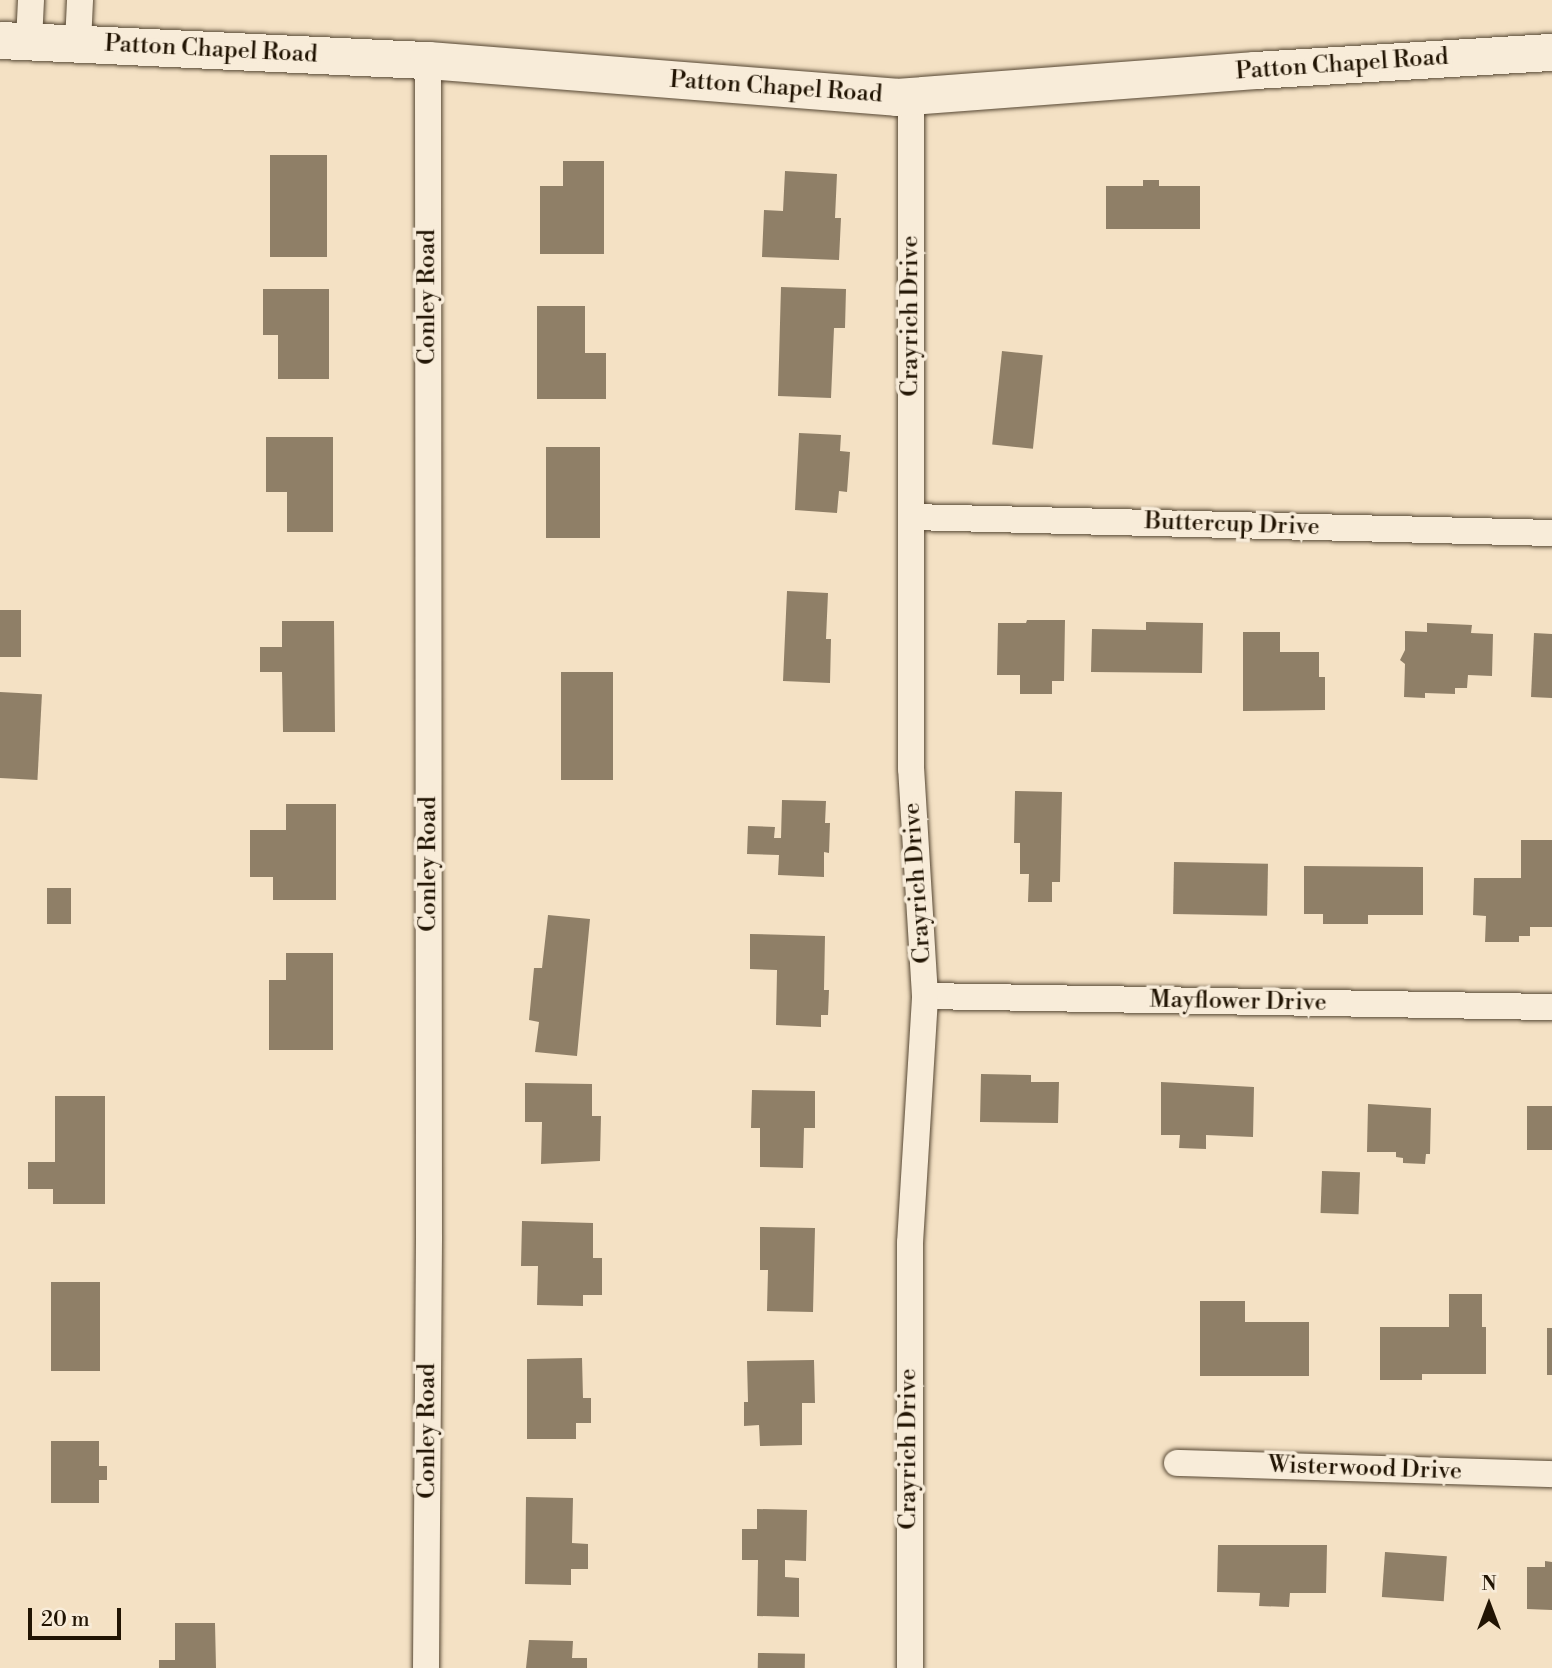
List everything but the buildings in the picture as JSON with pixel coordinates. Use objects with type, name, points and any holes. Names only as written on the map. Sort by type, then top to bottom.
[{"type":"street","points":[[14,41],[31,0]]},
{"type":"street","points":[[78,43],[80,0]]},
{"type":"street","name":"Patton Chapel Road","points":[[14,41],[428,60],[911,97],[1255,70],[1552,52]]},
{"type":"street","name":"Conley Road","points":[[426,1668],[429,1238],[428,60]]},
{"type":"street","name":"Crayrich Drive","points":[[910,1668],[910,1243],[925,996],[911,769],[911,97]]},
{"type":"street","name":"Buttercup Drive","points":[[911,517],[1552,533]]},
{"type":"street","name":"Mayflower Drive","points":[[925,996],[1552,1007]]},
{"type":"street","name":"Wisterwood Drive","points":[[1177,1464],[1552,1474]]}]
